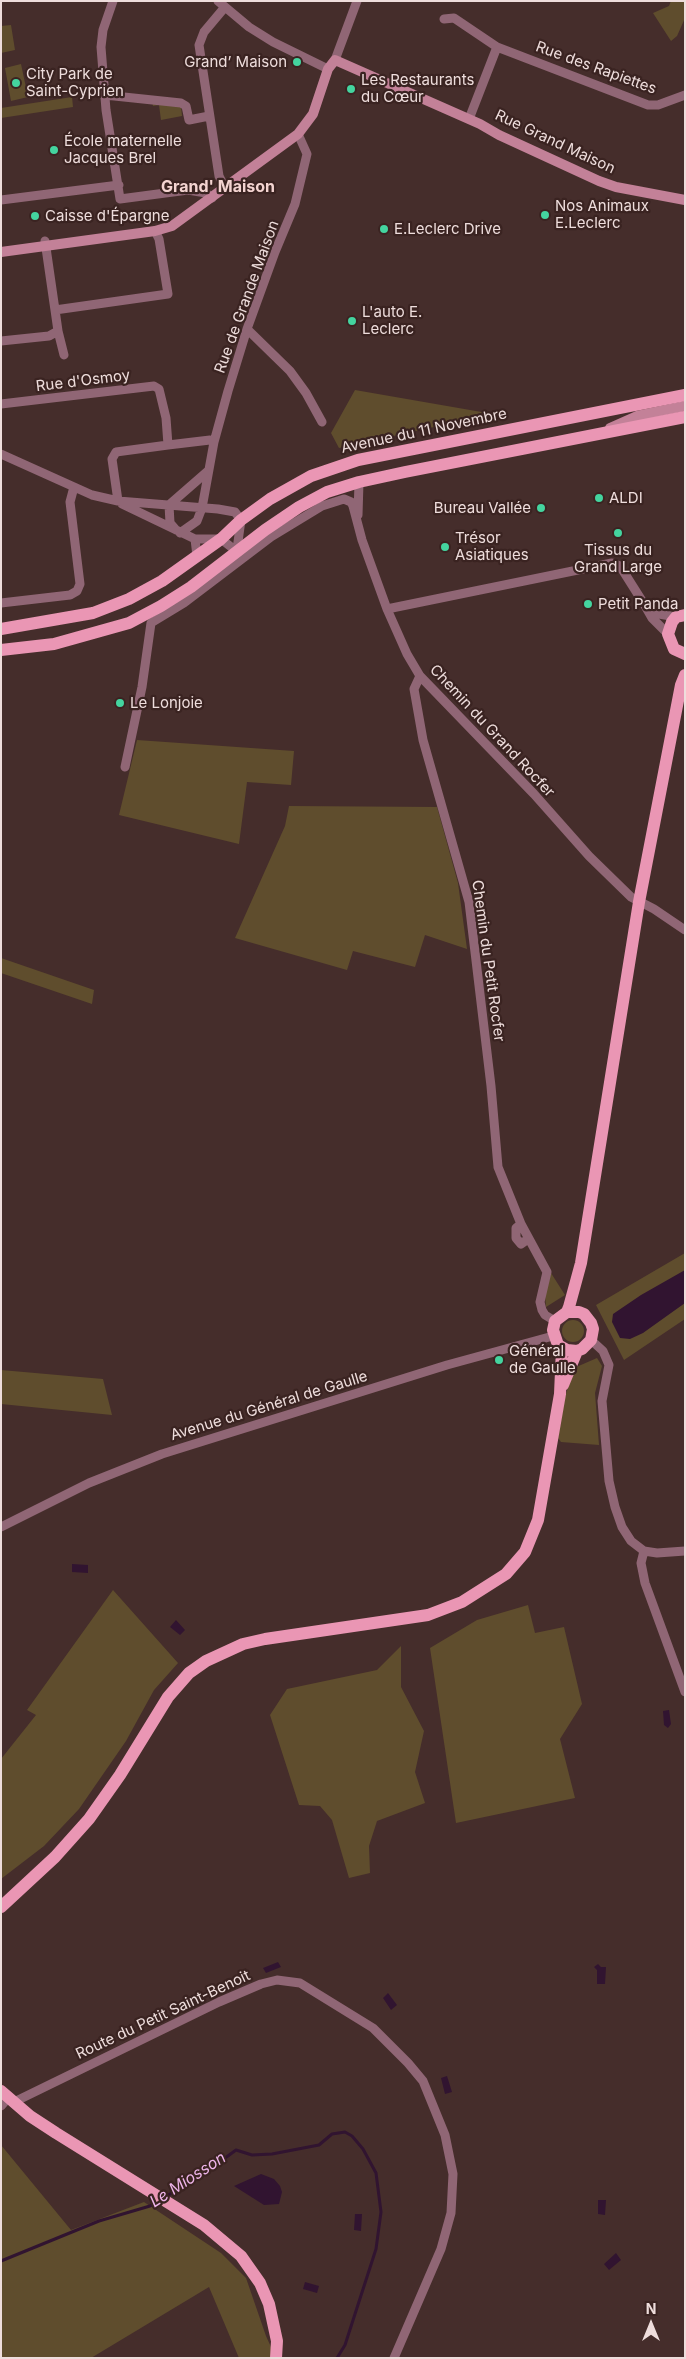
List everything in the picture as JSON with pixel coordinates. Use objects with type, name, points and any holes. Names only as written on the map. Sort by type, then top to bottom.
[{"type":"main road","name":"Avenue du 11 Novembre","points":[[1,629],[93,613],[137,594],[162,581],[221,540],[241,520],[270,499],[311,476],[358,460],[685,396]]},
{"type":"main road","points":[[1,650],[54,644],[129,623],[191,587],[240,554],[299,507],[327,492],[359,482],[685,417]]},
{"type":"main road","points":[[567,1312],[581,1262],[639,902],[683,680],[681,652],[671,644],[668,634],[672,622],[680,616]]},
{"type":"main road","points":[[562,1348],[577,1351],[582,1349],[591,1340],[593,1335],[591,1323],[584,1314],[581,1301],[581,1262]]},
{"type":"main road","points":[[1,1907],[72,1839],[88,1820],[120,1775],[158,1712],[178,1685],[189,1673],[206,1661],[243,1644],[265,1639],[428,1615],[462,1602],[506,1574],[524,1552],[538,1520],[560,1394],[562,1348],[553,1336],[555,1321],[567,1312],[584,1314]]},
{"type":"main road","points":[[560,1394],[577,1351]]},
{"type":"main road","points":[[1,1896],[39,1871]]},
{"type":"main road","points":[[6,2099],[56,2133],[171,2204],[218,2236],[241,2256],[250,2268],[269,2304],[277,2341],[276,2358]]},
{"type":"street","points":[[113,1],[101,42],[105,95],[120,199],[188,190],[206,193],[212,198]]},
{"type":"street","points":[[1,252],[45,243],[156,232],[172,226],[212,198],[298,134],[313,114],[328,68],[335,60],[357,1]]},
{"type":"street","points":[[225,188],[219,176],[199,43],[221,4],[249,27],[274,42],[328,68]]},
{"type":"street","name":"Rue des Rapiettes","points":[[444,19],[454,18],[497,47],[648,105],[658,105],[685,95]]},
{"type":"street","points":[[469,119],[497,47]]},
{"type":"street","name":"Rue Grand Maison","points":[[335,60],[469,119],[599,181],[616,187],[685,200]]},
{"type":"street","points":[[105,95],[181,103],[186,106],[189,120],[209,116]]},
{"type":"street","name":"Rue de Grande Maison","points":[[202,508],[214,442],[247,329],[295,204],[307,154],[298,134]]},
{"type":"street","points":[[1,200],[119,185]]},
{"type":"street","points":[[55,310],[168,294],[159,239],[156,232]]},
{"type":"street","points":[[45,243],[58,331],[64,355]]},
{"type":"street","points":[[247,329],[290,371],[306,393],[322,422]]},
{"type":"street","points":[[1,341],[49,336],[58,331]]},
{"type":"street","name":"Rue d'Osmoy","points":[[1,404],[154,386],[159,389],[162,397],[168,445]]},
{"type":"street","points":[[593,436],[638,416],[685,406]]},
{"type":"street","points":[[118,501],[112,459],[116,452],[210,440],[214,442]]},
{"type":"street","points":[[1,454],[74,487],[118,501],[195,539],[221,540],[240,554]]},
{"type":"street","points":[[169,505],[208,470]]},
{"type":"street","points":[[358,523],[359,482]]},
{"type":"street","points":[[1,603],[70,595],[77,591],[80,584],[70,502],[74,487]]},
{"type":"street","points":[[125,768],[142,687],[151,623],[184,603],[240,554],[322,506],[339,499],[351,502],[358,523]]},
{"type":"street","points":[[118,501],[235,512],[241,520],[240,554]]},
{"type":"street","points":[[169,505],[170,523],[178,532]]},
{"type":"street","points":[[178,532],[197,521],[202,508]]},
{"type":"street","name":"Chemin du Grand Rocfer","points":[[358,523],[387,609],[407,654],[420,676],[534,794],[589,856],[631,897],[685,930]]},
{"type":"street","points":[[195,539],[197,556]]},
{"type":"street","points":[[387,609],[612,563],[620,566],[652,618],[668,634]]},
{"type":"street","points":[[644,604],[659,614],[680,616]]},
{"type":"street","name":"Chemin du Petit Rocfer","points":[[420,676],[414,689],[424,740],[469,902],[491,1086],[498,1167],[520,1224],[547,1272],[540,1302],[542,1310],[555,1321]]},
{"type":"street","name":"Avenue du Général de Gaulle","points":[[1,1527],[89,1483],[162,1454],[447,1366],[553,1336]]},
{"type":"street","points":[[591,1340],[603,1351],[609,1364],[602,1401],[614,1507],[626,1534],[638,1548],[644,1551],[657,1553],[685,1551]]},
{"type":"street","points":[[644,1551],[641,1563],[645,1583],[685,1692]]},
{"type":"street","name":"Route du Petit Saint-Benoit","points":[[6,2099],[219,2002],[261,1984],[277,1980],[300,1983],[373,2028],[423,2081],[445,2135],[453,2174],[450,2213],[441,2250],[394,2358]]},
{"type":"shaded area","points":[[671,1],[685,1],[685,18],[677,36],[671,41],[653,13],[669,6]]},
{"type":"shaded area","points":[[11,25],[15,50],[1,53],[1,26]]},
{"type":"shaded area","name":"City Park de Saint-Cyprien","points":[[21,64],[28,97],[11,101],[5,68]]},
{"type":"shaded area","points":[[72,97],[73,107],[1,118],[1,108]]},
{"type":"shaded area","points":[[152,102],[181,106],[182,116],[161,120],[159,105],[153,106]]},
{"type":"shaded area","points":[[355,390],[493,414],[339,448],[331,433]]},
{"type":"shaded area","points":[[137,740],[294,751],[291,785],[247,782],[239,844],[119,815]]},
{"type":"shaded area","points":[[289,806],[437,807],[458,883],[467,949],[425,935],[415,967],[353,951],[347,970],[235,938],[285,826]]},
{"type":"shaded area","points":[[1,958],[94,990],[92,1004],[1,973]]},
{"type":"shaded area","points":[[685,1253],[685,1319],[624,1360],[596,1305]]},
{"type":"shaded area","points":[[685,1270],[685,1303],[643,1333],[630,1339],[620,1338],[612,1322],[613,1314],[641,1295]]},
{"type":"shaded area","points":[[551,1273],[565,1295],[546,1307],[545,1296]]},
{"type":"shaded area","points":[[573,1320],[581,1323],[584,1331],[581,1339],[573,1342],[565,1339],[562,1331],[565,1323]]},
{"type":"shaded area","points":[[597,1358],[602,1366],[595,1393],[599,1445],[561,1442],[558,1438],[565,1397],[574,1368]]},
{"type":"shaded area","points":[[1,1370],[103,1379],[112,1415],[1,1404]]},
{"type":"shaded area","points":[[72,1564],[88,1565],[88,1573],[72,1572]]},
{"type":"shaded area","points":[[113,1590],[178,1663],[154,1690],[126,1741],[79,1809],[44,1846],[1,1879],[1,1759],[36,1715],[27,1710]]},
{"type":"shaded area","points":[[528,1605],[535,1633],[564,1627],[582,1704],[560,1739],[575,1798],[456,1823],[430,1648],[477,1620]]},
{"type":"shaded area","points":[[176,1620],[185,1630],[180,1635],[170,1627]]},
{"type":"shaded area","points":[[401,1646],[401,1687],[424,1731],[415,1772],[425,1803],[377,1821],[369,1846],[370,1873],[349,1878],[332,1820],[320,1806],[299,1805],[270,1715],[287,1689],[377,1670]]},
{"type":"shaded area","points":[[669,1710],[671,1724],[668,1728],[664,1725],[663,1711]]},
{"type":"shaded area","points":[[278,1962],[281,1967],[266,1973],[263,1968]]},
{"type":"shaded area","points":[[598,1964],[601,1967],[606,1967],[605,1984],[597,1984],[597,1970],[594,1967]]},
{"type":"shaded area","points":[[388,1993],[397,2005],[391,2010],[383,1998]]},
{"type":"shaded area","points":[[447,2076],[452,2092],[445,2094],[441,2078]]},
{"type":"shaded area","points":[[1,2145],[71,2230],[144,2202],[221,2253],[246,2278],[266,2336],[276,2358],[239,2358],[209,2287],[91,2358],[1,2358]]},
{"type":"shaded area","points":[[261,2174],[274,2179],[280,2186],[282,2192],[279,2204],[264,2205],[234,2186]]},
{"type":"shaded area","points":[[598,2200],[606,2200],[605,2215],[598,2214]]},
{"type":"shaded area","points":[[355,2214],[362,2214],[361,2231],[354,2230]]},
{"type":"shaded area","points":[[616,2253],[621,2260],[609,2270],[604,2264]]},
{"type":"shaded area","points":[[305,2282],[319,2286],[317,2293],[303,2289]]},
{"type":"waterway","name":"Le Miosson","points":[[165,2197],[202,2175],[236,2150],[252,2155],[272,2154],[319,2145],[332,2134],[345,2132],[352,2136],[363,2149],[376,2173],[381,2212],[376,2249],[345,2345],[337,2358]]},
{"type":"waterway","name":"Le Miosson","points":[[1,2261],[99,2221],[150,2206],[158,2201]]},
{"type":"place","name":"Grand’ Maison","points":[[297,62]]},
{"type":"place","name":"City Park de Saint-Cyprien","points":[[16,83]]},
{"type":"place","name":"Les Restaurants du Cœur","points":[[351,89]]},
{"type":"place","name":"École maternelle Jacques Brel","points":[[54,150]]},
{"type":"place","name":"Nos Animaux E.Leclerc","points":[[545,215]]},
{"type":"place","name":"Caisse d'Épargne","points":[[35,216]]},
{"type":"place","name":"E.Leclerc Drive","points":[[384,229]]},
{"type":"place","name":"L'auto E. Leclerc","points":[[352,321]]},
{"type":"place","name":"ALDI","points":[[599,498]]},
{"type":"place","name":"Bureau Vallée","points":[[541,508]]},
{"type":"place","name":"Tissus du Grand Large","points":[[618,533]]},
{"type":"place","name":"Trésor Asiatiques","points":[[445,547]]},
{"type":"place","name":"Petit Panda","points":[[588,604]]},
{"type":"place","name":"Le Lonjoie","points":[[120,703]]},
{"type":"place","name":"Général de Gaulle","points":[[499,1360]]},
{"type":"district","name":"Grand' Maison","points":[[218,187]]}]
